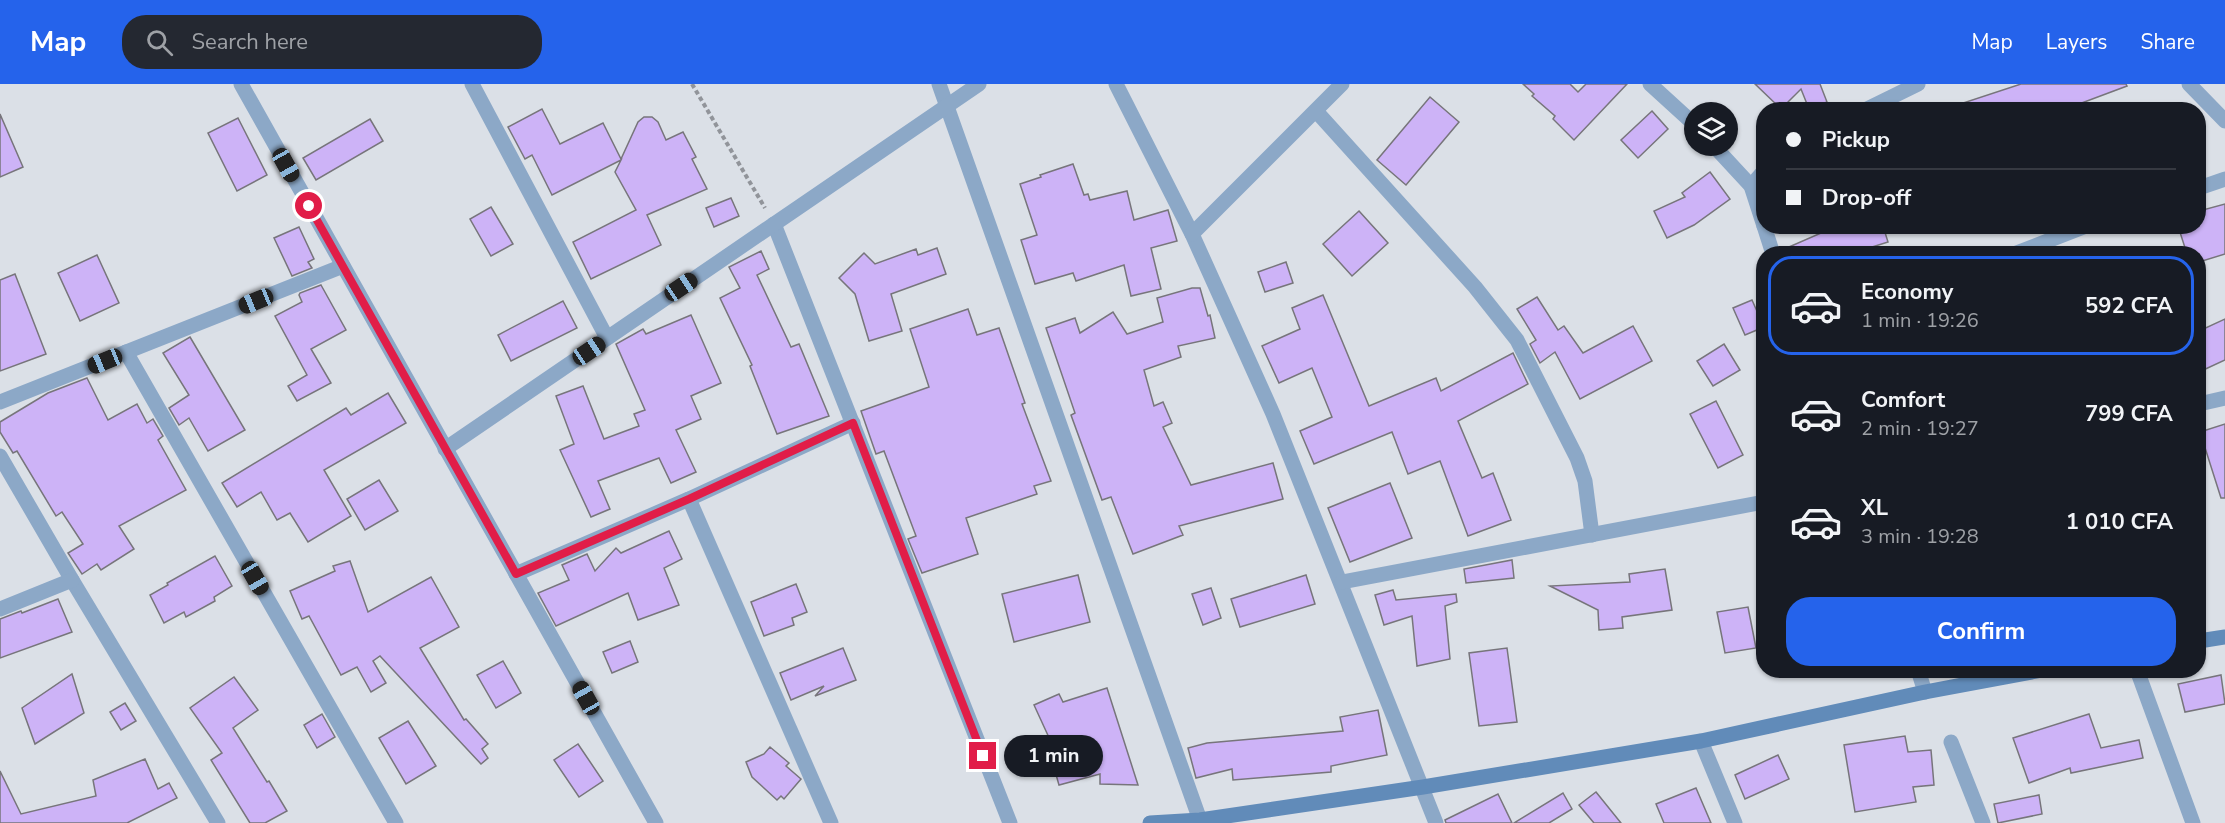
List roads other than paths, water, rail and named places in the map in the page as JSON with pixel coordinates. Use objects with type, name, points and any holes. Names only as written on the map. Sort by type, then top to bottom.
[{"type":"street","points":[[241,84],[656,823]]},
{"type":"street","points":[[472,84],[607,338]]},
{"type":"street","points":[[939,84],[1201,822]]},
{"type":"street","points":[[445,449],[979,84]]},
{"type":"street","points":[[1116,84],[1192,234],[1273,414],[1342,582],[1436,823]]},
{"type":"street","points":[[1192,234],[1342,84]]},
{"type":"street","points":[[1650,84],[1684,115]]},
{"type":"street","points":[[1881,102],[1918,84]]},
{"type":"street","points":[[2189,84],[2225,121]]},
{"type":"street","points":[[1316,111],[1475,287],[1517,340],[1577,458],[1585,481],[1592,535]]},
{"type":"street","points":[[1723,156],[1751,186],[1756,201]]},
{"type":"street","points":[[2206,186],[2225,179]]},
{"type":"street","points":[[1751,186],[1756,180]]},
{"type":"street","points":[[774,224],[1010,823]]},
{"type":"street","points":[[2035,246],[2065,234]]},
{"type":"street","points":[[0,402],[343,266]]},
{"type":"street","points":[[126,352],[396,823]]},
{"type":"street","points":[[2206,403],[2225,398]]},
{"type":"street","points":[[516,574],[689,499],[853,423]]},
{"type":"street","points":[[0,456],[218,823]]},
{"type":"street","points":[[689,499],[831,823]]},
{"type":"street","points":[[1342,582],[1756,504]]},
{"type":"street","points":[[0,609],[72,580]]},
{"type":"street","points":[[2206,640],[2225,637]]},
{"type":"street","points":[[1921,678],[1925,692]]},
{"type":"street","points":[[1150,823],[1201,822],[1701,741],[1999,678]]},
{"type":"street","points":[[2140,678],[2193,823]]},
{"type":"street","points":[[1701,741],[1735,823]]},
{"type":"street","points":[[1951,742],[1983,823]]}]
